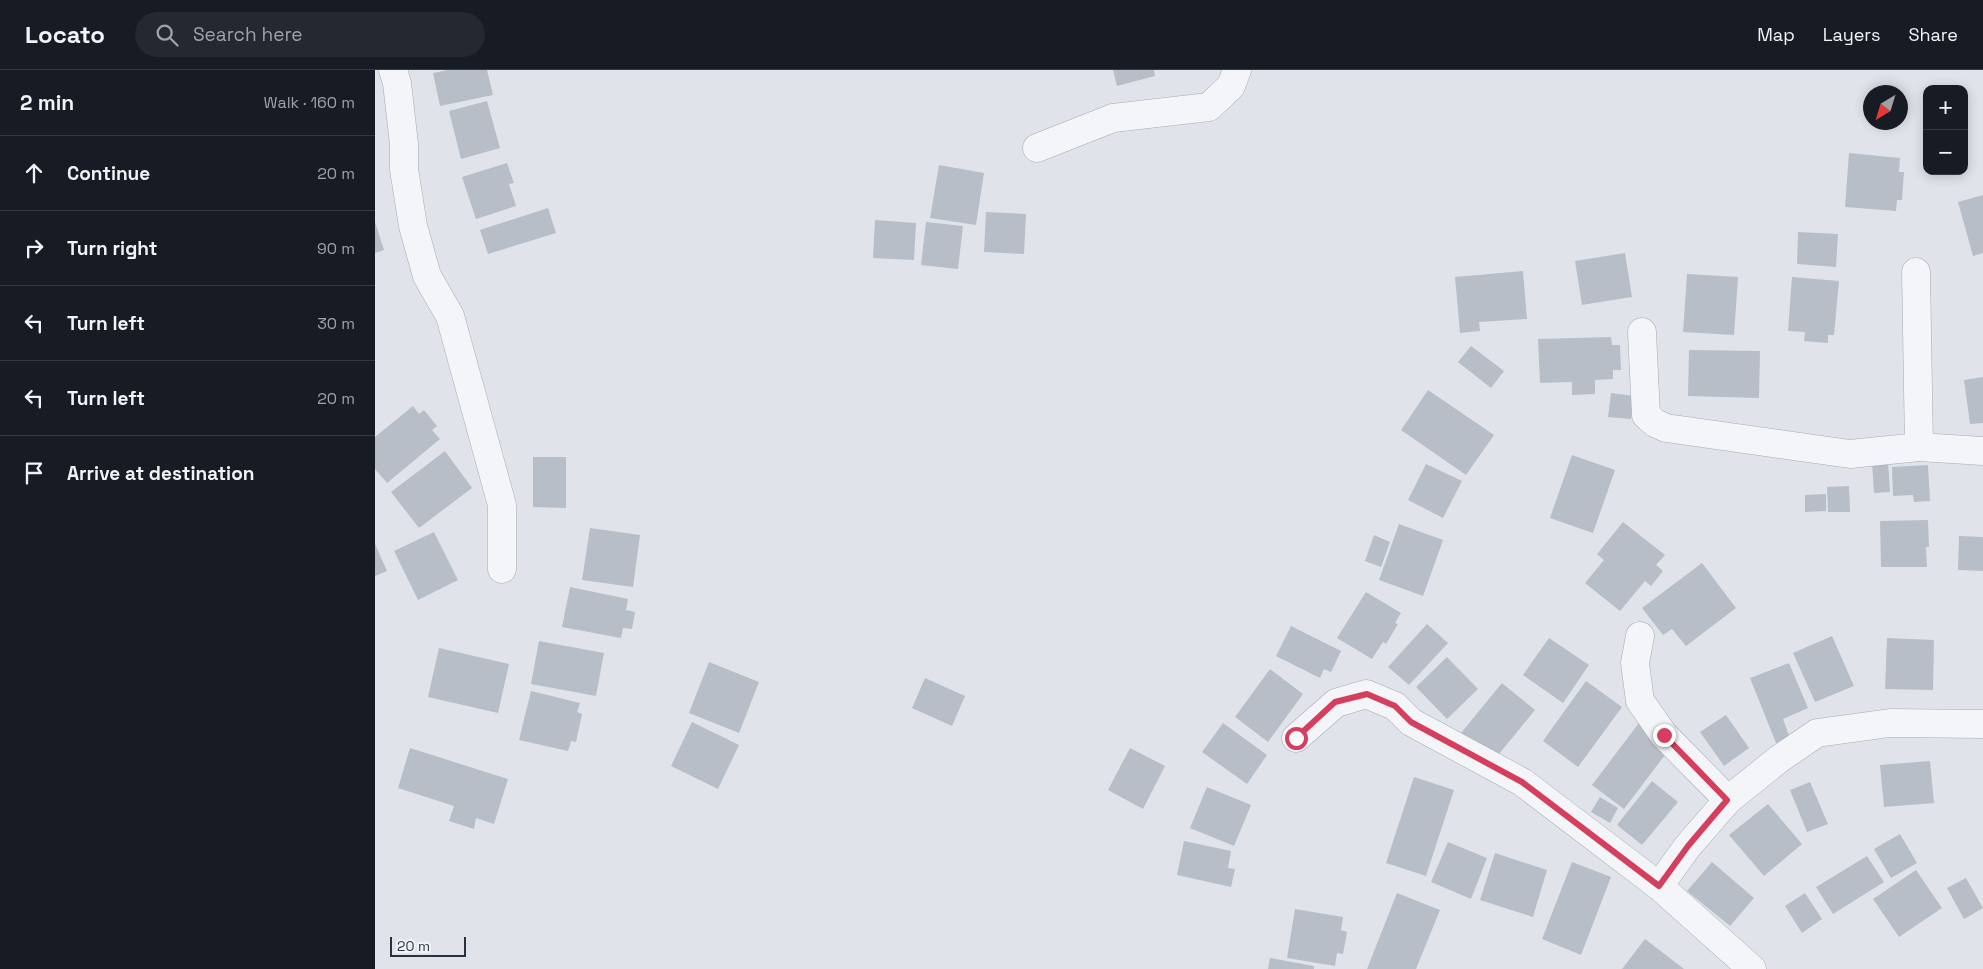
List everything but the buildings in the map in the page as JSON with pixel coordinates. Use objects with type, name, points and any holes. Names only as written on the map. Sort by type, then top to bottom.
[{"type":"street","points":[[393,70],[397,83],[404,144],[404,169],[413,226],[427,276],[450,316],[502,505],[502,569]]},
{"type":"street","points":[[1037,148],[1113,118],[1209,107],[1231,86],[1237,70]]},
{"type":"street","points":[[1916,272],[1919,447]]},
{"type":"street","points":[[1642,332],[1646,415],[1655,423],[1666,428],[1850,454],[1919,447],[1983,452]]},
{"type":"street","points":[[1640,636],[1635,663],[1640,701],[1664,735],[1727,800]]},
{"type":"street","points":[[1296,738],[1335,702],[1367,694],[1395,706],[1411,722],[1522,782],[1659,886],[1752,969]]},
{"type":"street","points":[[1659,886],[1688,846],[1727,800],[1779,758],[1817,733],[1891,723],[1983,724]]},
{"type":"route","points":[[1296,738],[1335,702],[1367,694],[1395,706],[1411,722],[1522,782],[1659,886],[1688,846],[1727,800],[1664,735]]}]
